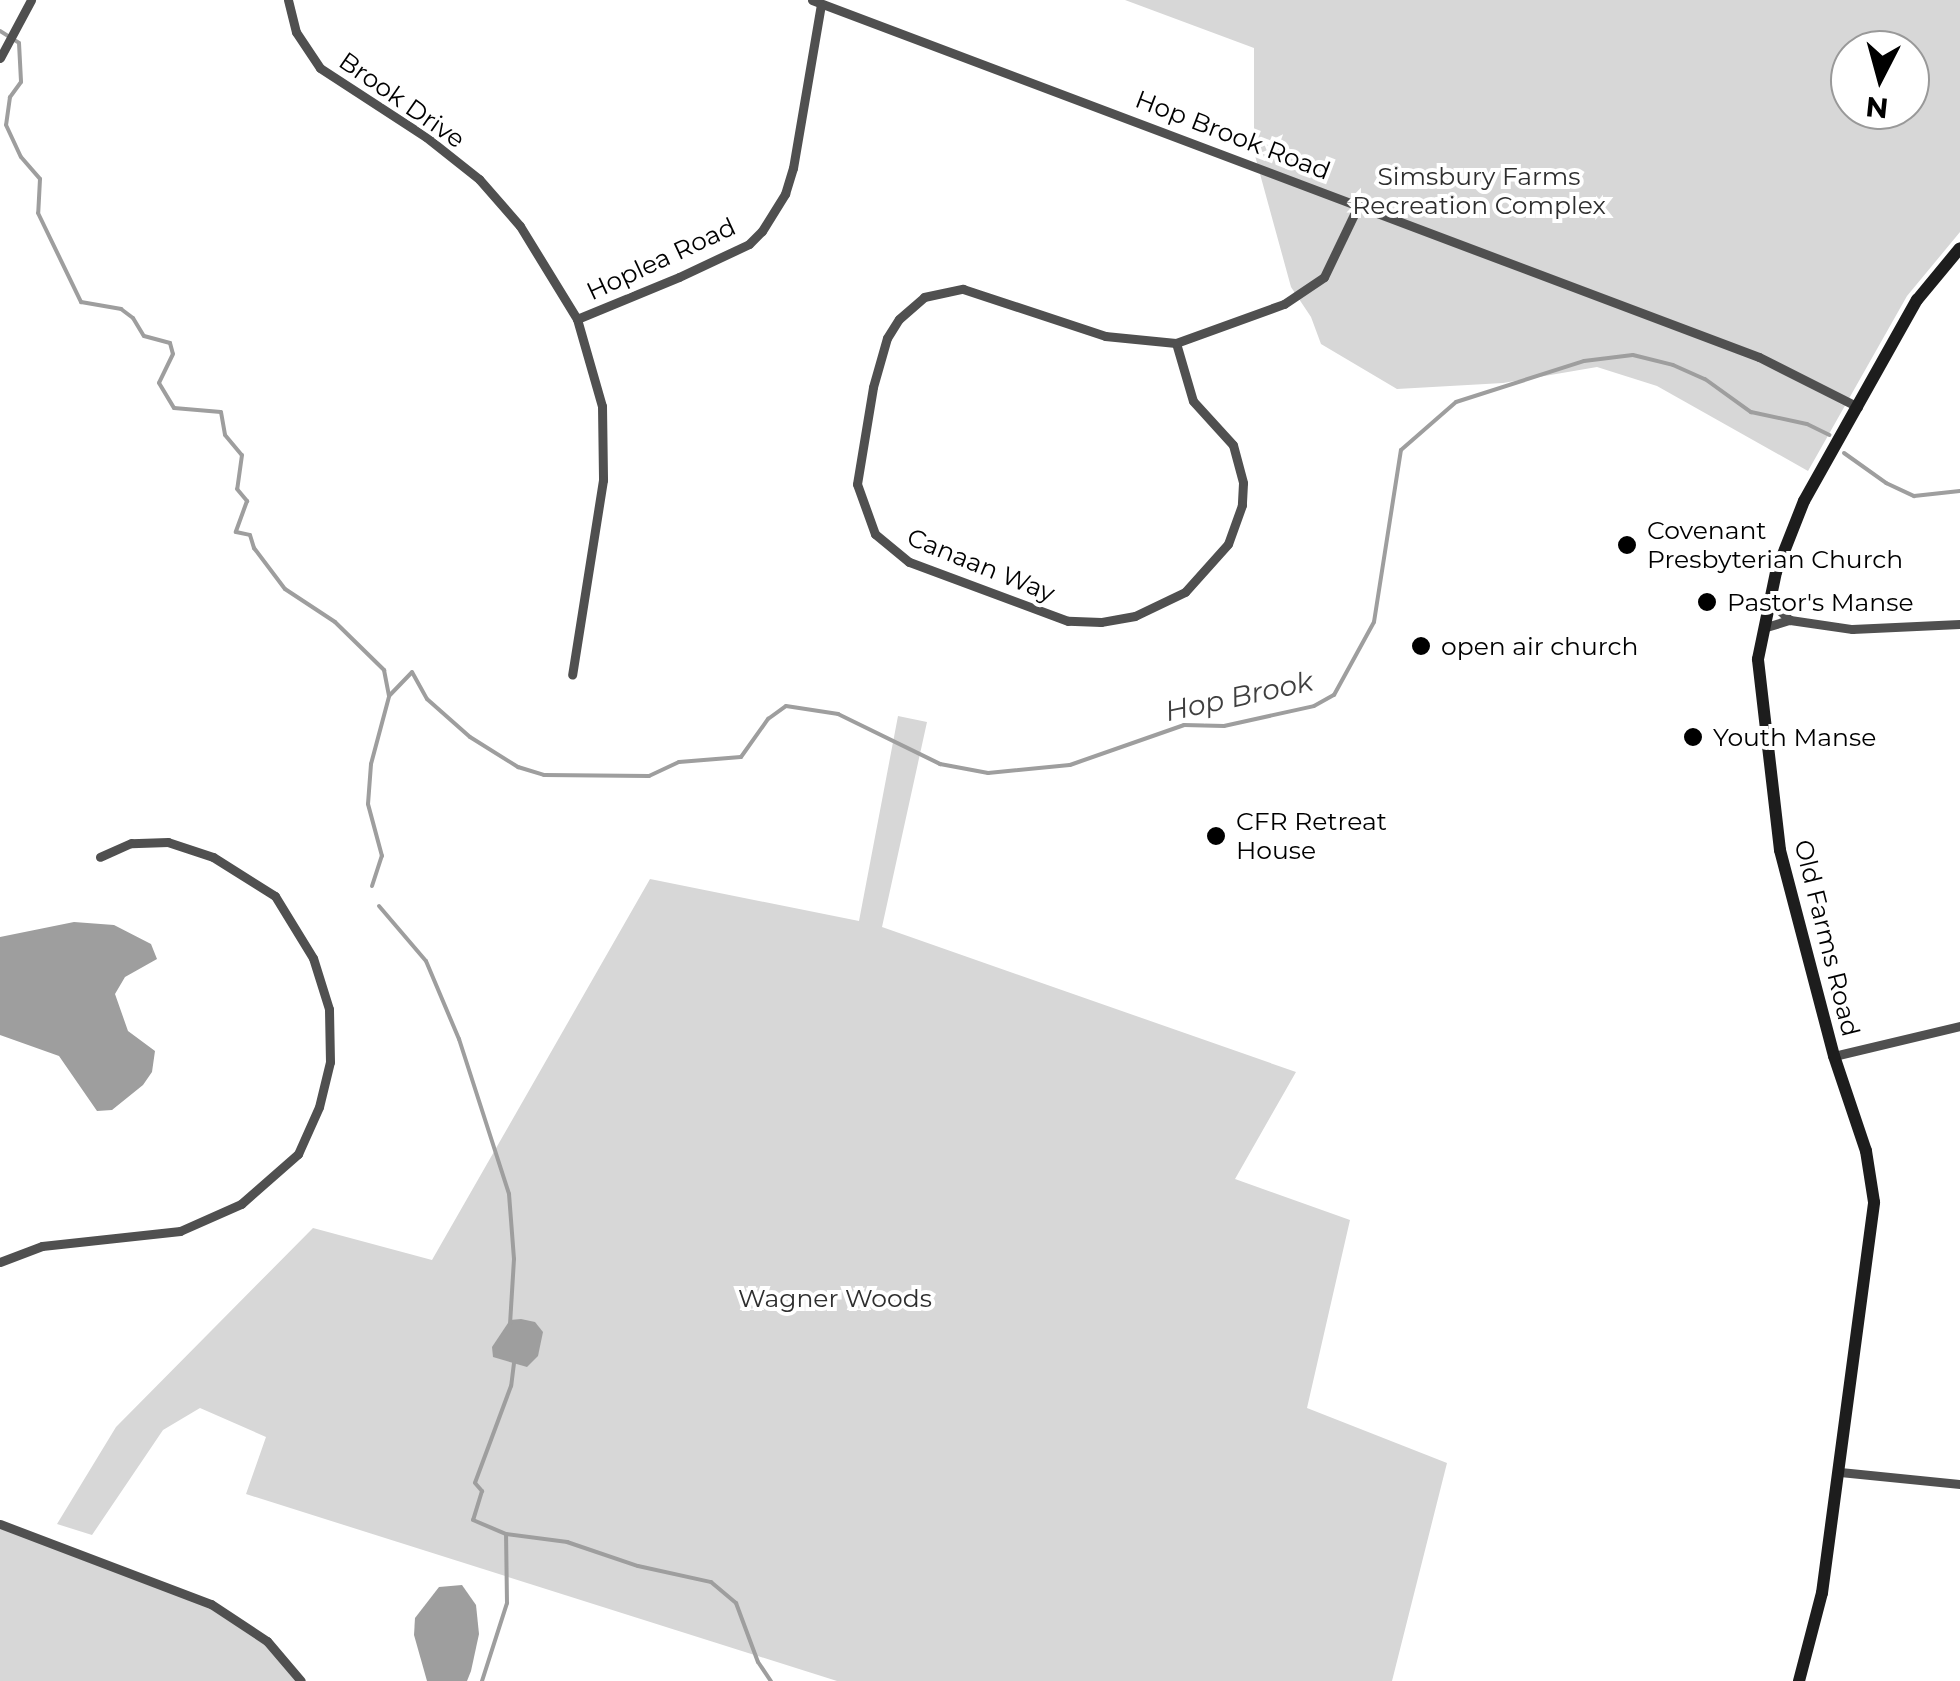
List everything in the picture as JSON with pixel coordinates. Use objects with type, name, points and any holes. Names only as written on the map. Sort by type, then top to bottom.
[{"type":"street","points":[[0,58],[31,0]]},
{"type":"street","name":"Brook Drive","points":[[288,0],[296,32],[320,68],[426,137],[479,180],[520,226],[577,319],[602,406],[603,480],[572,675]]},
{"type":"street","name":"Hoplea Road","points":[[577,319],[749,244],[762,231],[785,194],[792,168],[816,2]]},
{"type":"street","name":"Hop Brook Road","points":[[816,2],[1759,357],[1858,407]]},
{"type":"street","name":"Canaan Way","points":[[1176,343],[1193,401],[1233,445],[1243,483],[1237,526],[1228,544],[1185,592],[1135,616],[1100,622],[1068,620],[909,562],[874,534],[857,484],[872,387],[887,338],[899,319],[924,296],[963,289],[1104,336],[1176,343],[1284,304],[1324,277],[1359,204]]},
{"type":"street","name":"Old Farms Road","points":[[1799,1681],[1822,1593],[1874,1202],[1866,1150],[1834,1056],[1780,850],[1760,677],[1764,628],[1769,600],[1804,502],[1916,300],[1960,248]]},
{"type":"street","points":[[1769,600],[1790,620]]},
{"type":"street","points":[[1764,628],[1790,620],[1852,629],[1960,624]]},
{"type":"street","points":[[0,1262],[42,1246],[163,1234],[220,1216],[242,1204],[298,1154],[326,1079],[329,1008],[313,958],[275,896],[214,857],[168,842],[130,843],[100,857]]},
{"type":"street","points":[[1834,1056],[1960,1026]]},
{"type":"street","points":[[1840,1472],[1960,1484]]},
{"type":"street","points":[[0,1524],[211,1604],[266,1641],[301,1681]]},
{"type":"green space","name":"Simsbury Farms Recreation Complex","points":[[1125,0],[1960,0],[1960,232],[1907,296],[1808,471],[1657,386],[1597,367],[1503,383],[1397,389],[1321,344],[1311,317],[1291,287],[1254,152],[1254,48]]},
{"type":"green space","name":"Wagner Woods","points":[[898,716],[927,722],[882,927],[1296,1072],[1235,1179],[1350,1220],[1307,1408],[1447,1463],[1392,1681],[837,1681],[246,1494],[266,1437],[200,1408],[163,1430],[92,1535],[57,1524],[116,1427],[313,1228],[432,1260],[650,879],[859,921]]},
{"type":"green space","points":[[0,1524],[211,1604],[267,1641],[301,1681],[0,1681]]},
{"type":"shaded area","points":[[74,922],[114,925],[151,944],[157,959],[125,977],[115,994],[128,1031],[155,1051],[152,1072],[143,1085],[112,1110],[97,1111],[59,1056],[0,1035],[0,937]]},
{"type":"shaded area","points":[[510,1320],[535,1322],[543,1332],[538,1356],[527,1367],[493,1357],[492,1347]]},
{"type":"shaded area","points":[[462,1585],[476,1605],[479,1634],[471,1671],[467,1681],[427,1681],[414,1635],[415,1618],[439,1587]]},
{"type":"waterway","name":"Hop Brook","points":[[0,31],[19,43],[21,82],[10,97],[6,125],[21,157],[40,179],[38,213],[81,302],[121,309],[133,318],[144,336],[170,343],[173,354],[159,383],[174,408],[221,412],[225,435],[242,455],[237,489],[247,501],[236,532],[250,535],[254,548],[285,589],[335,622],[384,670],[389,696],[412,672],[427,699],[470,737],[518,767],[544,775],[649,776],[679,762],[741,757],[768,719],[786,706],[838,714],[940,764],[988,773],[1070,765],[1184,725],[1224,726],[1314,706],[1334,695],[1374,622],[1401,450],[1456,402],[1584,361],[1633,355],[1673,365],[1705,379],[1751,412],[1807,424],[1830,435]]},
{"type":"waterway","name":"Hop Brook","points":[[1844,453],[1886,483],[1914,496],[1960,491]]},
{"type":"waterway","points":[[372,886],[382,856],[368,804],[371,764],[389,697]]},
{"type":"waterway","points":[[379,906],[426,961],[459,1039],[509,1194],[514,1259],[510,1324]]},
{"type":"waterway","points":[[514,1363],[511,1386],[475,1483],[482,1491],[473,1520],[506,1534],[567,1542],[638,1566],[711,1582],[736,1603],[758,1662],[771,1681]]},
{"type":"waterway","points":[[482,1681],[507,1603],[506,1535]]},
{"type":"place","name":"Covenant Presbyterian Church","points":[[1627,545]]},
{"type":"place","name":"Pastor's Manse","points":[[1707,602]]},
{"type":"place","name":"open air church","points":[[1421,646]]},
{"type":"place","name":"Youth Manse","points":[[1693,737]]},
{"type":"place","name":"CFR Retreat House","points":[[1216,836]]}]
